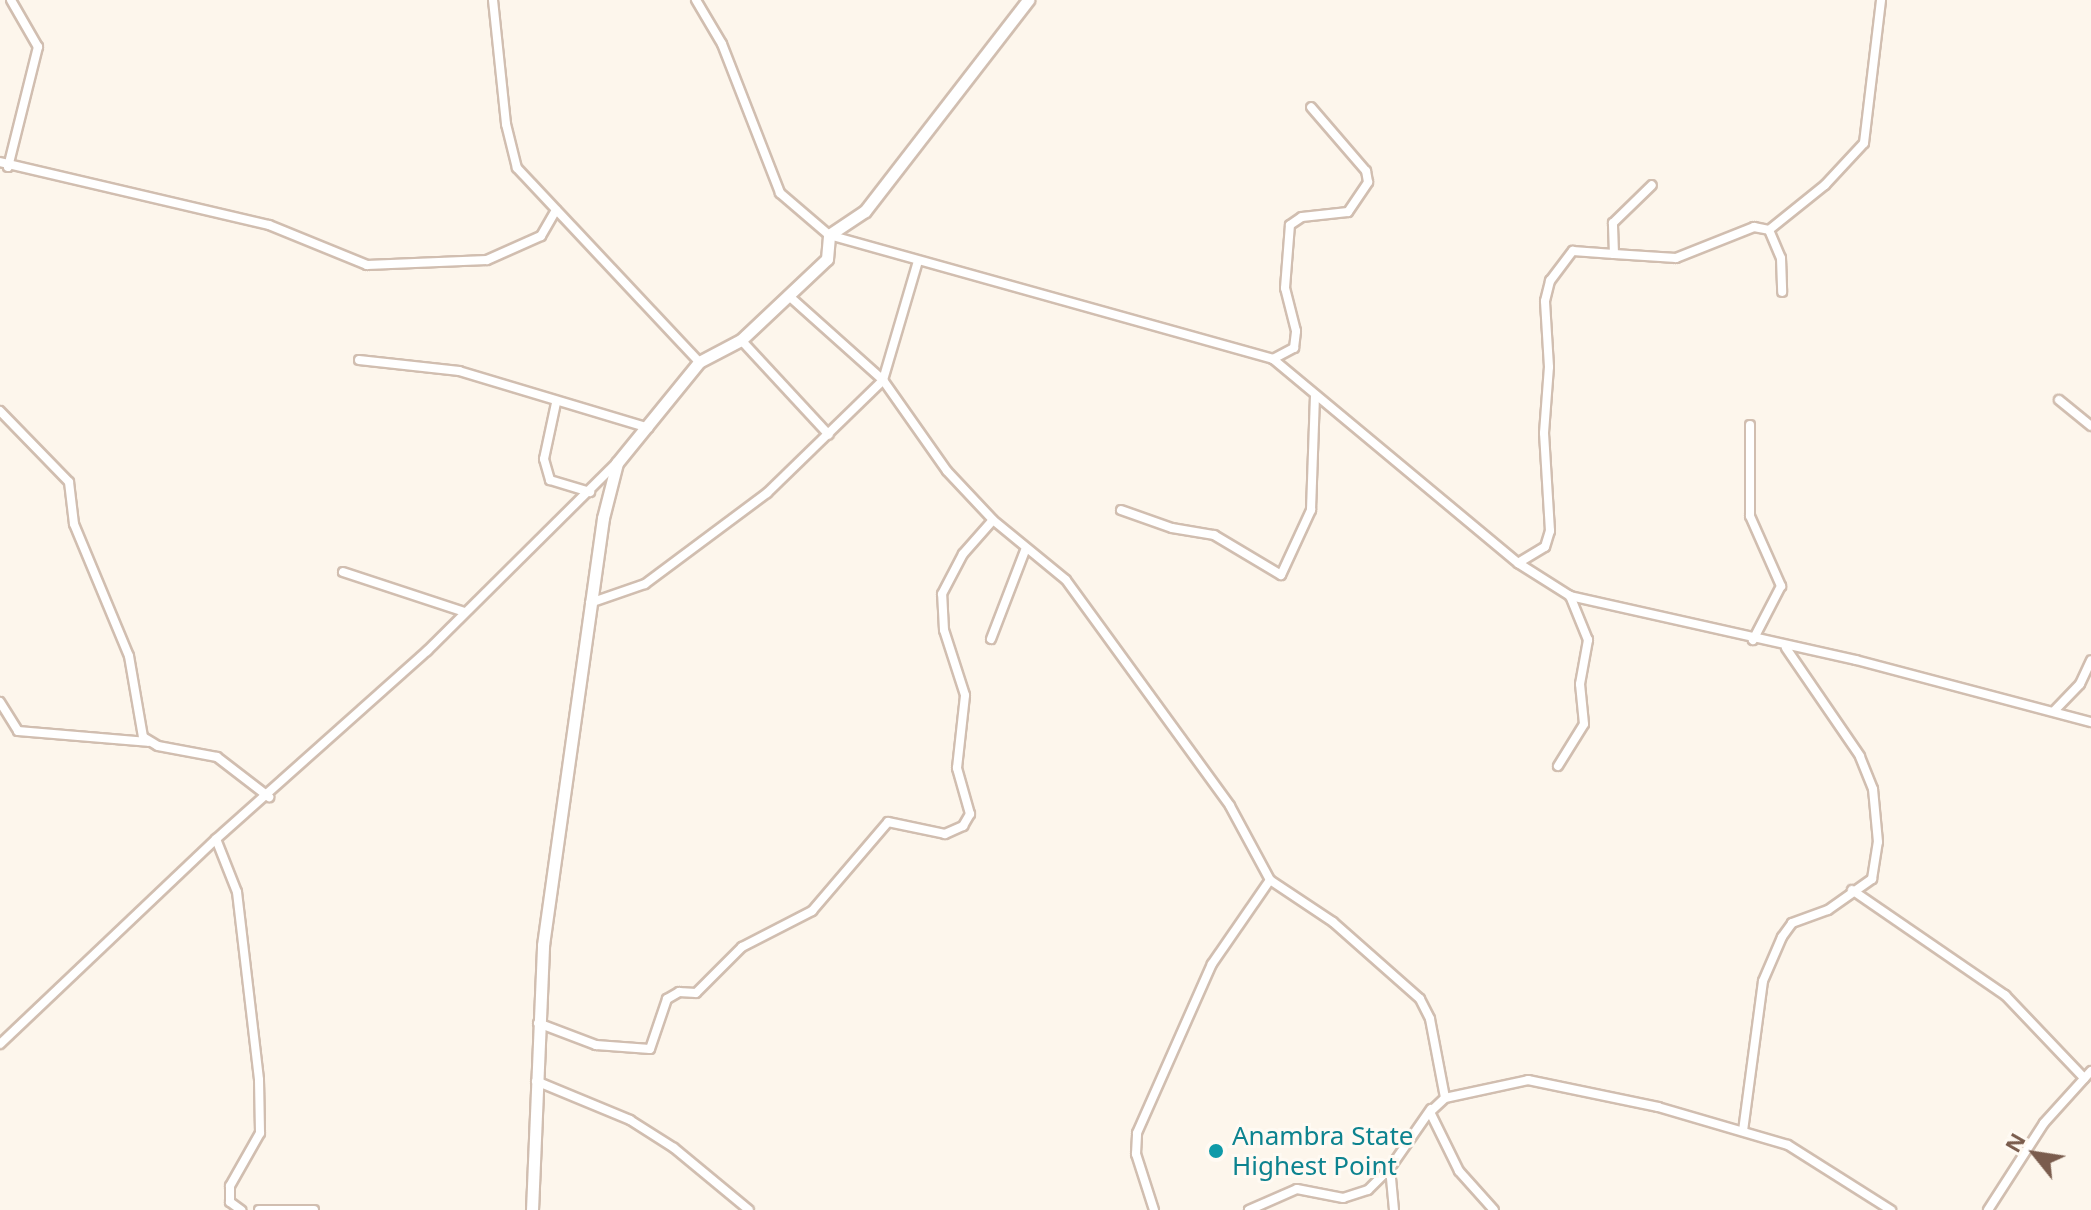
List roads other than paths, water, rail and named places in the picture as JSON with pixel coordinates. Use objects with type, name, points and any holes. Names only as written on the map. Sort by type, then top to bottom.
[{"type":"main road","points":[[532,1210],[538,1022],[590,603],[617,463],[650,428],[699,362],[741,340],[827,259],[829,235],[865,211],[1028,0]]},
{"type":"street","points":[[11,0],[38,47],[4,164],[269,225],[367,265],[487,260],[541,236],[556,210]]},
{"type":"street","points":[[493,0],[506,124],[517,168],[699,362]]},
{"type":"street","points":[[696,0],[722,44],[780,193],[829,235],[1273,359],[1518,563],[1570,596],[1786,648],[1856,660],[2091,722]]},
{"type":"street","points":[[1769,230],[1825,185],[1864,143],[1881,0]]},
{"type":"street","points":[[1273,359],[1294,348],[1296,331],[1285,288],[1290,225],[1302,217],[1348,212],[1368,182],[1366,171],[1311,107]]},
{"type":"street","points":[[1614,254],[1613,223],[1652,185]]},
{"type":"street","points":[[1518,563],[1545,547],[1550,531],[1544,433],[1549,367],[1545,301],[1550,281],[1573,251],[1676,258],[1754,227],[1769,230]]},
{"type":"street","points":[[1769,230],[1781,258],[1782,292]]},
{"type":"street","points":[[590,603],[645,584],[767,493],[883,380],[918,261]]},
{"type":"street","points":[[789,296],[883,380],[947,471],[993,520],[1074,591],[1230,806],[1270,880],[1333,922],[1403,978],[1420,999],[1430,1019],[1445,1098]]},
{"type":"street","points":[[741,340],[829,435]]},
{"type":"street","points":[[359,360],[459,371],[556,403],[614,414],[650,428]]},
{"type":"street","points":[[1121,510],[1172,528],[1214,535],[1281,575],[1311,510],[1315,395]]},
{"type":"street","points":[[2059,400],[2091,426]]},
{"type":"street","points":[[556,403],[544,459],[550,480],[590,492]]},
{"type":"street","points":[[0,411],[69,482],[74,524],[125,644],[137,686],[140,730],[149,742]]},
{"type":"street","points":[[1750,425],[1750,516],[1781,586],[1753,640]]},
{"type":"street","points":[[0,1044],[216,839],[269,797],[617,463]]},
{"type":"street","points":[[538,1022],[596,1045],[650,1049],[667,999],[679,992],[696,993],[742,947],[812,911],[888,822],[945,834],[963,826],[970,814],[957,768],[966,726],[965,695],[944,630],[942,594],[963,554],[993,520]]},
{"type":"street","points":[[991,639],[1026,548]]},
{"type":"street","points":[[343,572],[465,612]]},
{"type":"street","points":[[1558,766],[1584,724],[1580,684],[1588,640],[1570,596]]},
{"type":"street","points":[[1743,1131],[1763,981],[1782,937],[1792,923],[1828,910],[1852,890],[1868,884],[1875,873],[1873,789],[1860,756],[1786,648]]},
{"type":"street","points":[[2054,711],[2080,684],[2091,660]]},
{"type":"street","points":[[0,702],[18,731],[149,742],[217,757],[269,797]]},
{"type":"street","points":[[216,839],[231,867],[243,931],[260,1123],[254,1145],[230,1186],[228,1206],[241,1210]]},
{"type":"street","points":[[1154,1210],[1136,1154],[1137,1133],[1212,964],[1270,880]]},
{"type":"street","points":[[1852,890],[2005,995],[2087,1075],[2044,1123],[1988,1210]]},
{"type":"street","points":[[1249,1210],[1297,1189],[1343,1198],[1368,1190],[1390,1168],[1430,1112],[1445,1098],[1528,1080],[1553,1082],[1788,1145],[1891,1210]]},
{"type":"street","points":[[536,1081],[630,1120],[674,1148],[749,1210]]},
{"type":"street","points":[[1430,1112],[1459,1171],[1494,1210]]},
{"type":"street","points":[[1390,1168],[1394,1210]]},
{"type":"street","points":[[259,1210],[314,1210]]},
{"type":"place","name":"Anambra State Highest Point","points":[[1216,1151]]}]
